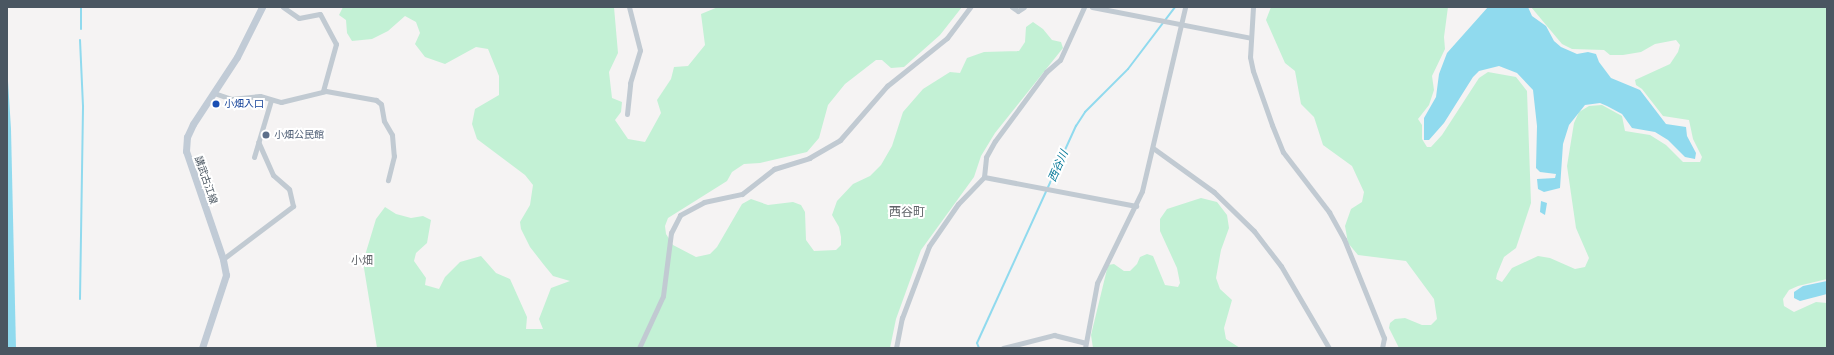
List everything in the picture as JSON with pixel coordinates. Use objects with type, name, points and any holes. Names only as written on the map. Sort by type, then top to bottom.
[{"type":"main road","name":"講武古江線","points":[[202,348],[224,286],[226,275],[223,259],[186,151],[190,130],[237,57],[262,7]]},
{"type":"street","points":[[283,7],[300,18],[320,14],[336,44],[323,91]]},
{"type":"street","points":[[627,114],[630,83],[640,50],[629,7]]},
{"type":"street","points":[[639,348],[663,296],[671,233],[680,215],[704,202],[742,194],[774,169],[809,158],[840,140],[886,86],[947,38],[970,7]]},
{"type":"street","points":[[1012,7],[1018,11],[1024,7]]},
{"type":"street","points":[[896,348],[902,318],[929,246],[958,204],[984,177],[986,157],[995,141],[1027,96],[1060,60],[1070,44],[1078,15],[1084,7]]},
{"type":"street","points":[[1092,7],[1251,38]]},
{"type":"street","points":[[1002,348],[1054,335],[1085,345],[1097,282],[1104,264],[1136,206],[1153,148],[1185,7]]},
{"type":"street","points":[[1253,7],[1251,38],[1253,71],[1283,152],[1329,212],[1344,239],[1384,338],[1382,348]]},
{"type":"street","points":[[214,93],[231,99],[254,96],[271,100],[293,101],[323,91],[379,102],[384,121],[392,135],[394,156],[388,180]]},
{"type":"street","points":[[254,157],[271,100]]},
{"type":"street","points":[[223,259],[293,206],[289,189],[273,175],[258,142]]},
{"type":"street","points":[[1153,148],[1214,192],[1254,231],[1281,266],[1329,348]]},
{"type":"street","points":[[984,177],[1136,206]]},
{"type":"green space","points":[[343,7],[614,7],[618,53],[609,72],[612,98],[622,102],[621,112],[615,120],[628,139],[645,142],[661,113],[657,100],[671,79],[674,67],[688,66],[705,45],[701,14],[718,7],[962,7],[940,35],[904,67],[891,68],[882,60],[876,60],[845,84],[828,105],[819,138],[807,152],[760,163],[744,164],[732,172],[727,181],[668,218],[665,226],[666,234],[673,245],[696,257],[710,254],[717,247],[742,204],[751,199],[768,205],[793,202],[801,205],[805,212],[806,240],[814,251],[836,250],[841,245],[839,227],[832,215],[837,201],[853,184],[870,176],[881,165],[892,146],[903,112],[923,89],[950,72],[960,73],[967,58],[984,52],[1019,51],[1025,42],[1026,27],[1033,22],[1043,29],[1052,40],[1061,42],[1063,48],[995,133],[981,156],[974,177],[921,250],[896,319],[890,348],[377,348],[363,262],[376,219],[385,207],[396,214],[411,218],[423,216],[431,220],[427,243],[416,253],[414,261],[426,278],[425,285],[439,289],[445,277],[460,262],[481,256],[496,273],[510,279],[527,317],[526,329],[543,329],[539,319],[551,288],[570,281],[553,276],[530,247],[521,229],[520,222],[530,205],[533,185],[525,175],[477,139],[472,124],[475,109],[499,95],[499,76],[488,49],[476,47],[445,64],[425,57],[415,44],[420,33],[416,22],[405,16],[388,31],[372,39],[352,41],[347,33],[346,20],[339,15]]},
{"type":"green space","points":[[1271,7],[1448,7],[1444,37],[1445,49],[1432,76],[1434,90],[1429,105],[1418,119],[1422,125],[1422,139],[1427,147],[1431,147],[1442,135],[1479,78],[1488,72],[1516,77],[1527,91],[1531,203],[1516,248],[1504,257],[1497,274],[1496,279],[1502,282],[1512,268],[1538,256],[1550,258],[1575,269],[1585,267],[1589,258],[1576,228],[1567,166],[1574,123],[1579,112],[1589,106],[1602,105],[1622,116],[1625,131],[1650,135],[1666,145],[1683,162],[1700,162],[1702,157],[1693,139],[1689,120],[1663,116],[1642,89],[1636,85],[1635,80],[1670,64],[1678,52],[1680,45],[1676,40],[1655,44],[1641,52],[1623,55],[1610,55],[1604,50],[1572,49],[1562,44],[1531,7],[1827,7],[1827,279],[1798,286],[1789,290],[1783,299],[1784,306],[1794,312],[1816,302],[1827,303],[1827,348],[1399,348],[1389,328],[1390,323],[1395,319],[1405,318],[1422,325],[1431,325],[1437,319],[1434,299],[1406,261],[1358,255],[1348,243],[1345,226],[1351,209],[1362,202],[1364,192],[1352,166],[1323,145],[1314,117],[1301,104],[1295,71],[1285,63],[1266,20]]},
{"type":"green space","points":[[1201,198],[1217,202],[1227,215],[1229,228],[1221,250],[1216,278],[1220,289],[1232,300],[1224,328],[1226,339],[1240,348],[1093,348],[1091,335],[1108,265],[1114,264],[1124,271],[1130,271],[1137,264],[1140,257],[1147,254],[1153,256],[1165,285],[1178,287],[1180,283],[1177,268],[1160,231],[1160,219],[1167,209]]},
{"type":"water","points":[[1488,7],[1528,7],[1532,16],[1546,26],[1554,41],[1561,47],[1577,54],[1588,52],[1596,54],[1599,62],[1611,78],[1640,90],[1666,124],[1686,127],[1687,136],[1696,153],[1695,159],[1685,157],[1668,140],[1655,132],[1632,128],[1622,114],[1607,106],[1600,103],[1585,105],[1569,125],[1563,144],[1560,188],[1544,192],[1538,189],[1537,179],[1555,178],[1556,174],[1540,172],[1536,168],[1537,126],[1533,90],[1517,73],[1499,66],[1479,71],[1473,77],[1444,123],[1429,140],[1424,140],[1424,118],[1436,97],[1439,74],[1447,53]]},
{"type":"water","points":[[7,65],[11,129],[16,348],[7,348]]},
{"type":"water","points":[[1541,201],[1547,203],[1545,215],[1540,212]]},
{"type":"water","points":[[1827,281],[1827,294],[1800,301],[1794,298],[1794,292],[1803,286]]},
{"type":"waterway","points":[[81,7],[81,29]]},
{"type":"waterway","name":"西谷川","points":[[979,348],[977,343],[1076,126],[1085,112],[1128,69],[1175,7]]},
{"type":"waterway","points":[[80,40],[83,106],[80,299]]},
{"type":"place","name":"小畑入口","points":[[216,104]]},
{"type":"place","name":"小畑公民館","points":[[266,135]]},
{"type":"district","name":"西谷町","points":[[907,212]]},
{"type":"district","name":"小畑","points":[[362,260]]}]
